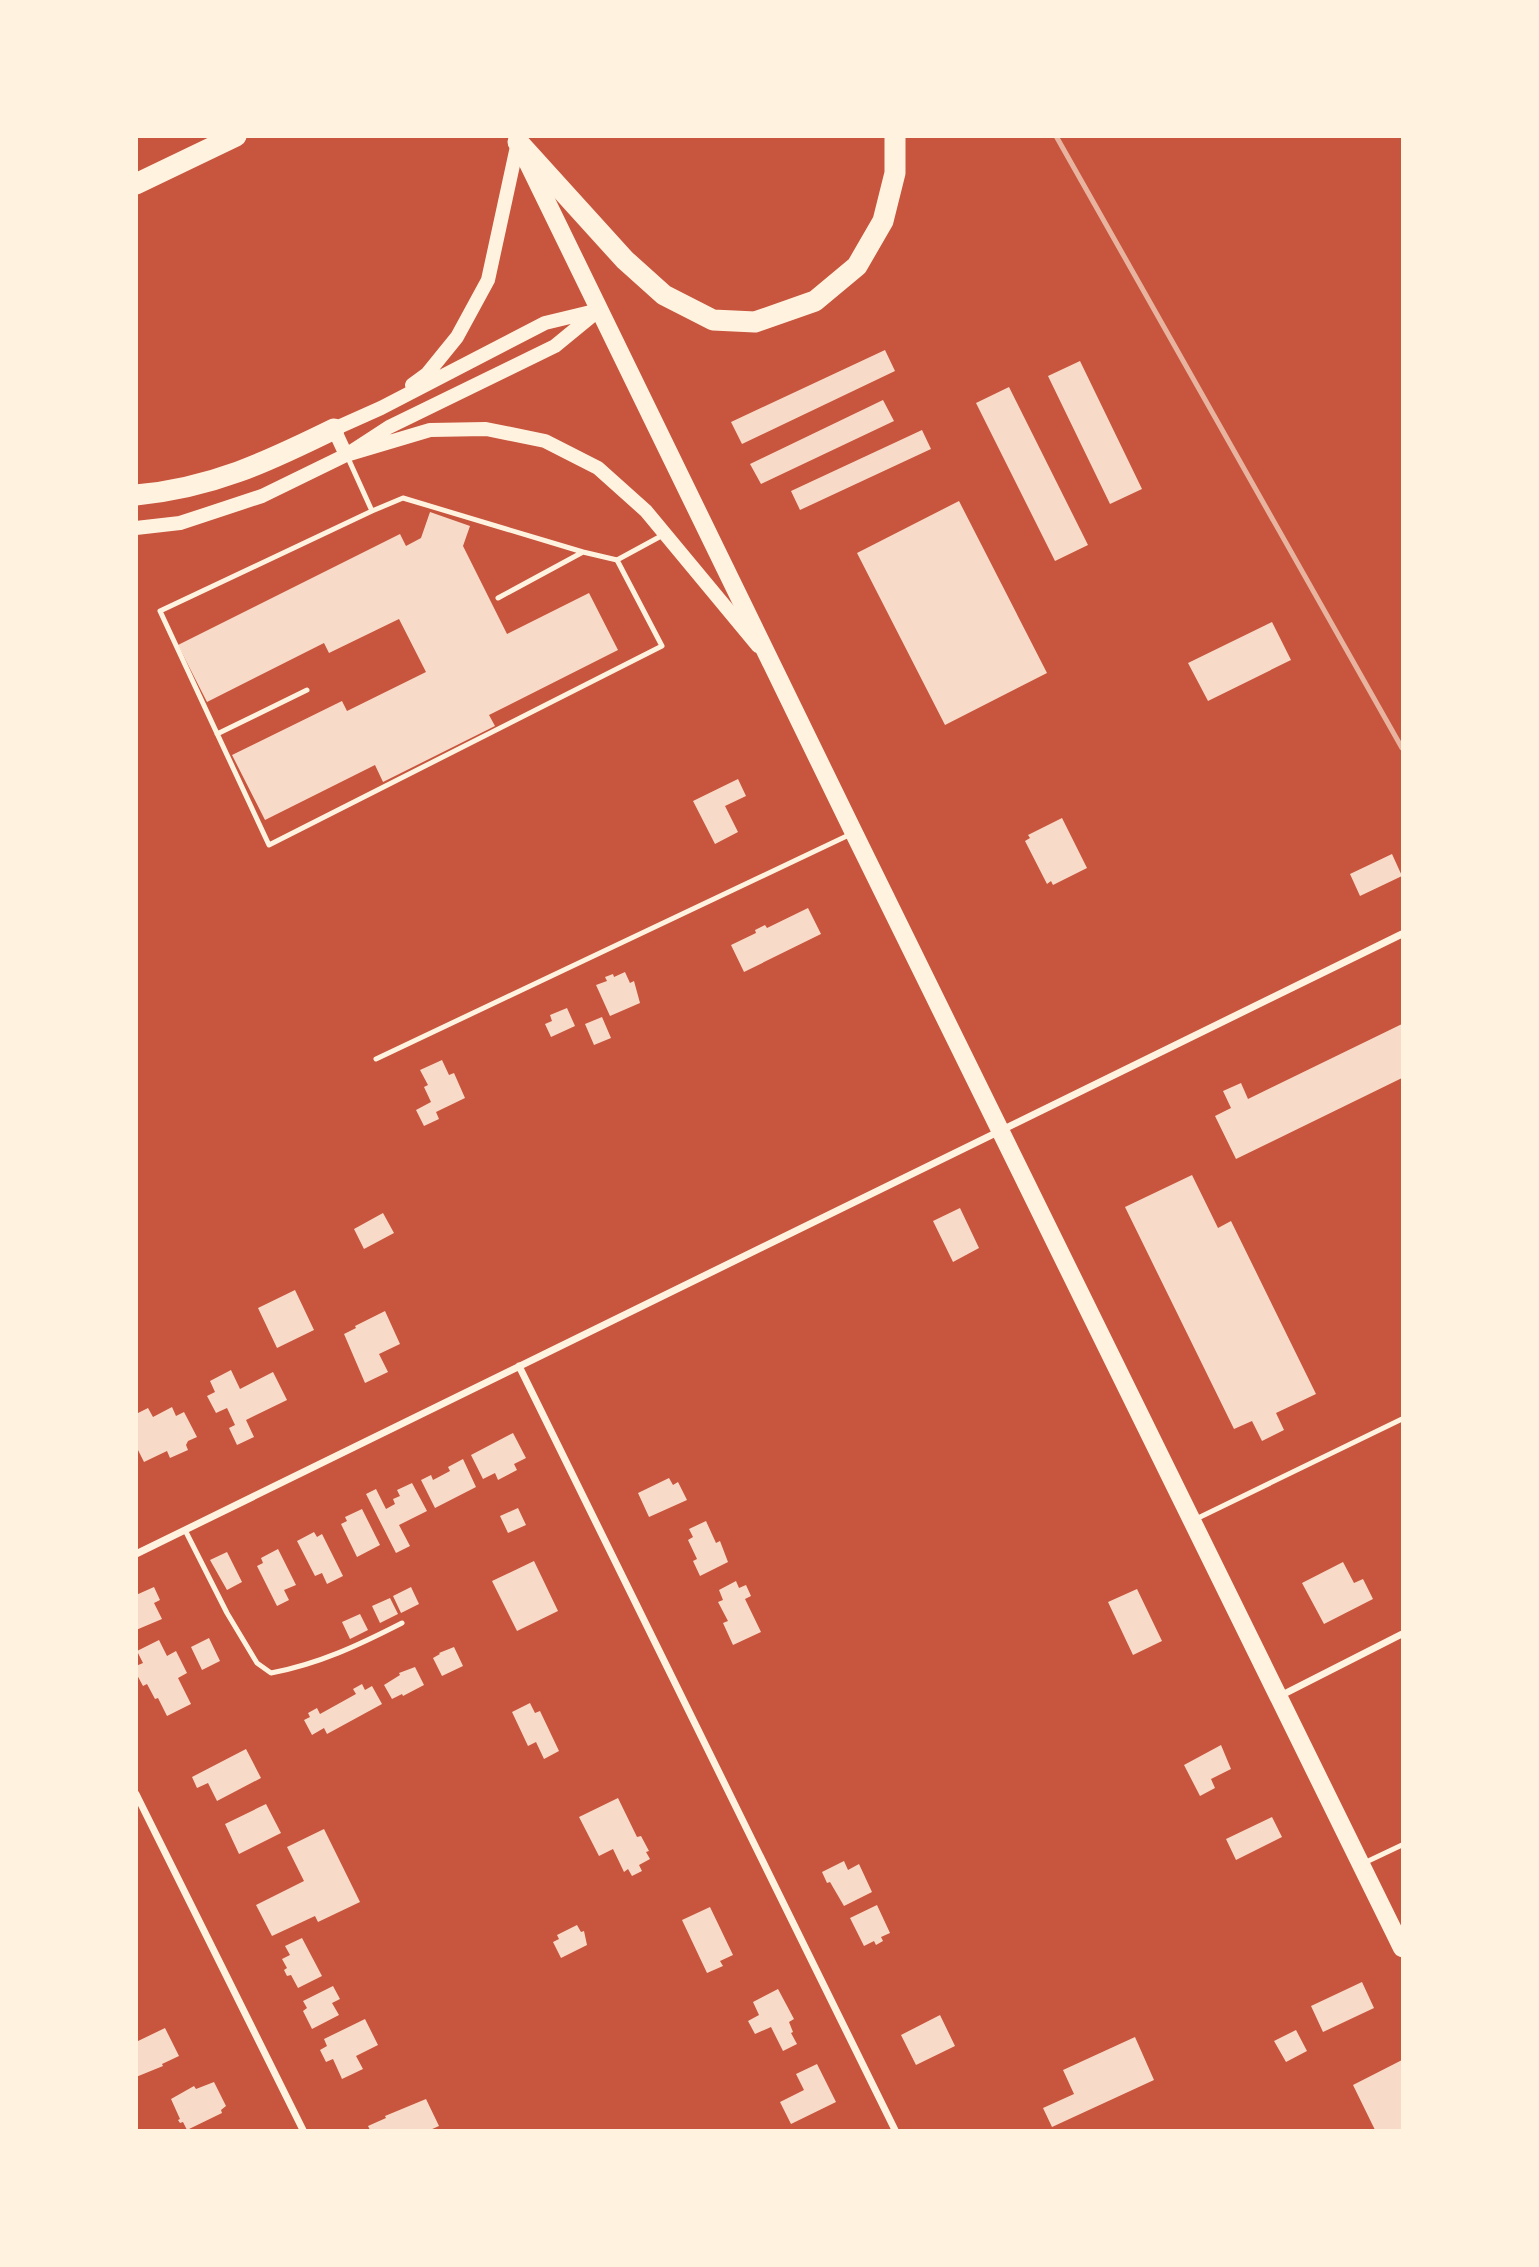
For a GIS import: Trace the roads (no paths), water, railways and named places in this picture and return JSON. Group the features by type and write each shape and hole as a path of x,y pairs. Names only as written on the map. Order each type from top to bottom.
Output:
{"highway":[{"path":"136,184 236,136"},
{"path":"516,139 625,260 664,295 713,320 755,323 815,301 857,266 883,221 895,173 895,136"},
{"path":"136,495 192,487 232,475 273,459 334,429"}],"main road":[{"path":"516,139 1402,1948"},
{"path":"381,408 427,374 457,337 488,280 516,139"},
{"path":"346,455 334,429 381,408 545,323 599,310"},
{"path":"136,528 180,523 262,496 346,455 388,427 555,346 599,310"},
{"path":"346,455 430,430 486,429 545,441 598,468 646,511 770,661"}],"street":[{"path":"136,1554 1402,934"},
{"path":"519,1366 895,2130"},
{"path":"1280,1696 1402,1634"},
{"path":"136,1794 303,2130"}],"lane":[{"path":"346,455 373,511"},
{"path":"617,560 662,646 269,845 160,611 403,498 617,560 665,534"},
{"path":"498,598 583,552"},
{"path":"217,734 307,690"},
{"path":"376,1059 854,833"},
{"path":"1193,1521 1402,1419"},
{"path":"185,1530 227,1614 257,1663 271,1673 290,1670 346,1652 402,1623"},
{"path":"1362,1864 1402,1845"}],"railway":[{"path":"1056,136 1402,748"}]}
